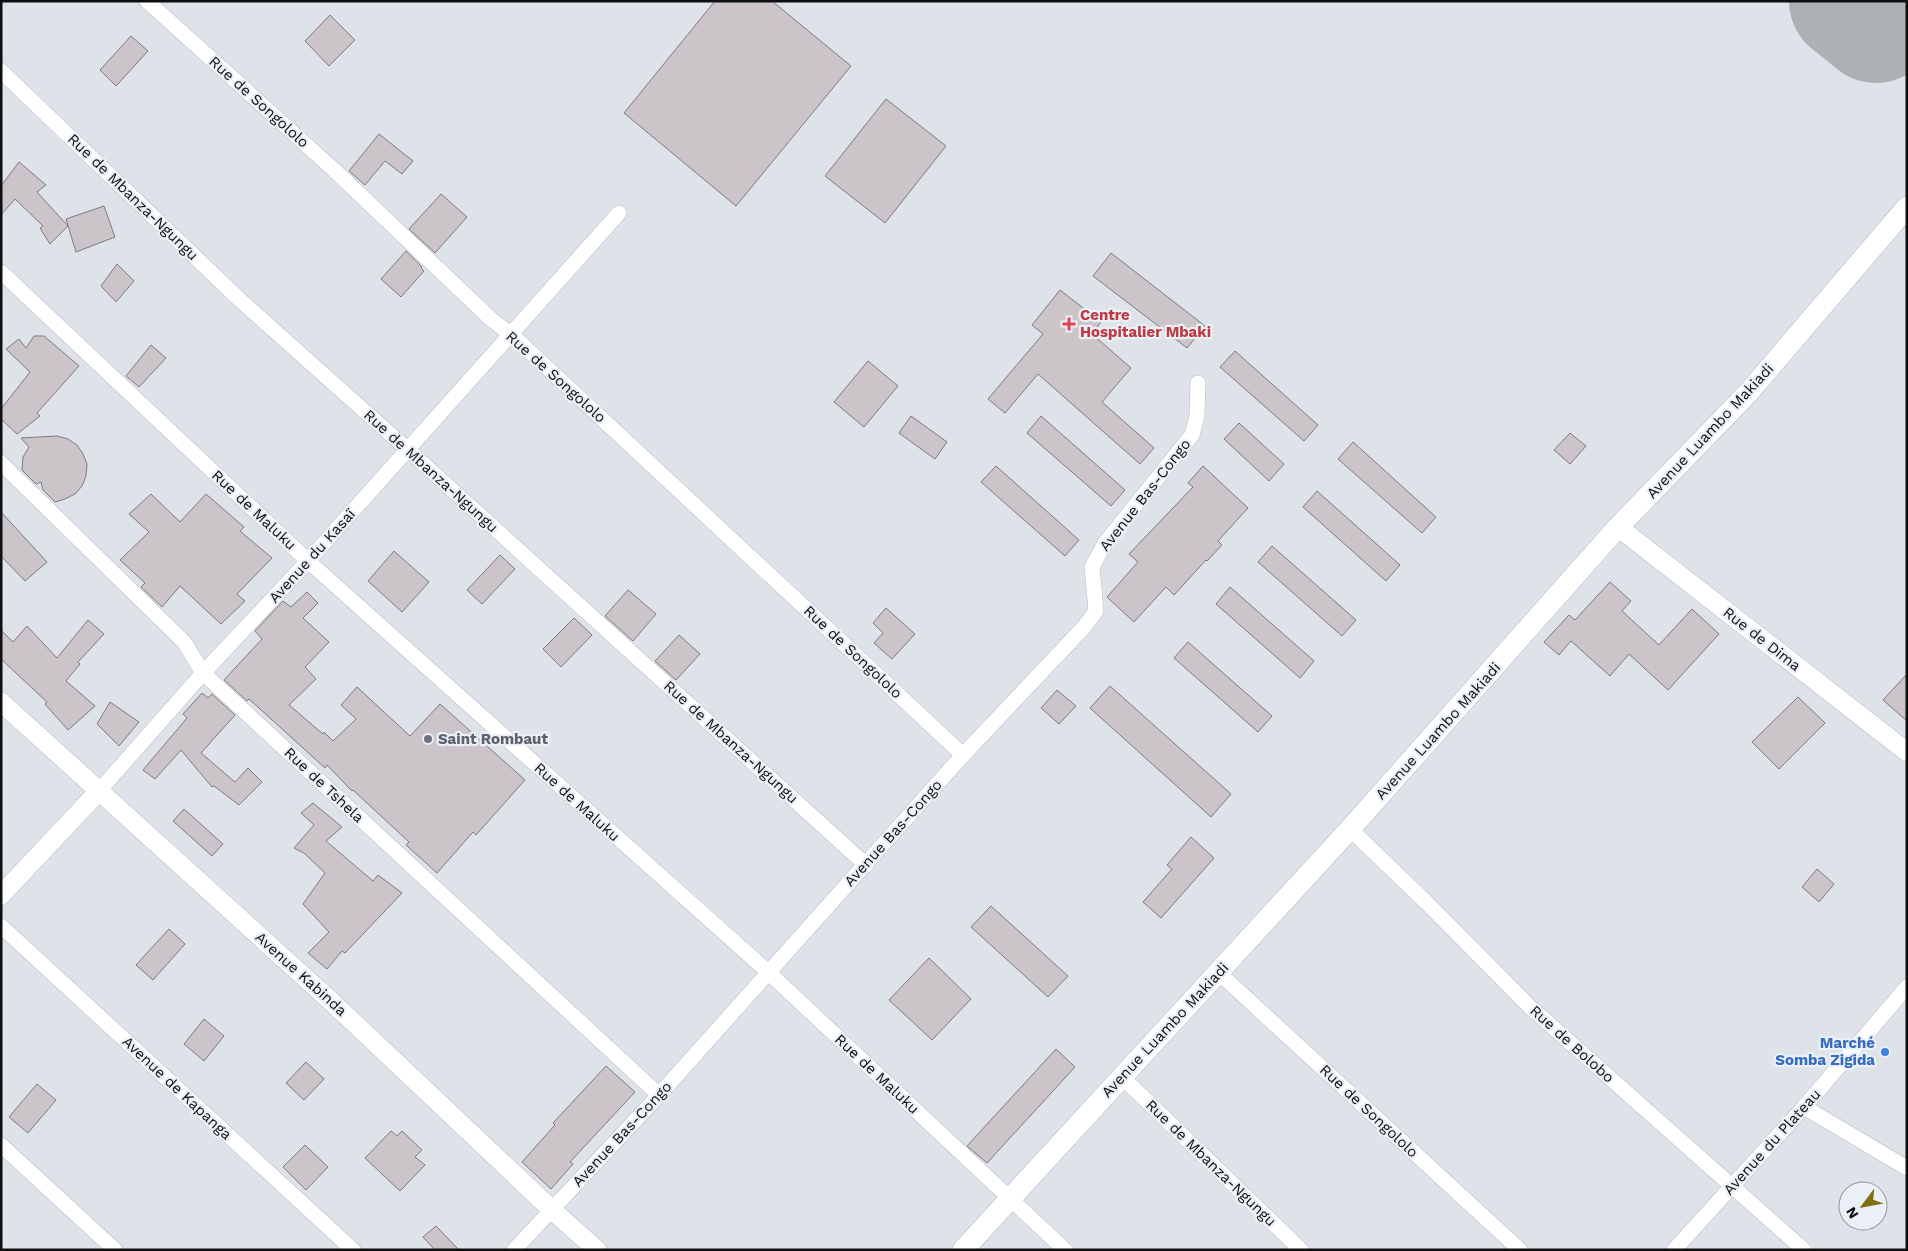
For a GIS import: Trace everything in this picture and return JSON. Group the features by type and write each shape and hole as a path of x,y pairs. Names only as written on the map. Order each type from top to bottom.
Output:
{"main road":[{"name":"Avenue Luambo Makiadi","path":"963,1250 1350,829 1618,527 1748,393 1907,207"}],"street":[{"name":"Rue de Songololo","path":"147,1 333,169 492,320 512,335 963,755"},
{"name":"Rue de Mbanza-Ngungu","path":"1,71 240,300 866,865"},
{"name":"Avenue du Kasaï","path":"1,895 98,791 203,672 308,561 407,449 512,335 619,213"},
{"name":"Rue de Maluku","path":"1,272 308,561 768,972 1065,1250"},
{"name":"Avenue Bas-Congo","path":"514,1250 658,1095 963,755 1085,626 1096,610 1092,567 1105,544 1192,435 1197,416 1198,383"},
{"name":"Rue de Tshela","path":"1,462 184,642 203,672 658,1095"},
{"name":"Rue de Dima","path":"1618,527 1907,752"},
{"name":"Avenue Kabinda","path":"1,702 333,1003 552,1210 597,1250"},
{"name":"Rue de Bolobo","path":"1350,829 1427,903 1530,1007 1804,1250"},
{"name":"Avenue de Kapanga","path":"1,926 353,1250"},
{"name":"Rue de Songololo","path":"1218,972 1520,1250"},
{"name":"Avenue du Plateau","path":"1674,1250 1804,1108 1907,987"},
{"name":"Rue de Mbanza-Ngungu","path":"1122,1077 1300,1250"},
{"path":"1804,1108 1907,1168"},
{"path":"1,1145 115,1250"}],"building":[{"path":"715,1 772,1 851,66 736,206 624,113"},
{"path":"330,15 355,40 329,66 305,41"},
{"path":"131,36 148,51 116,86 100,70"},
{"path":"886,99 946,146 885,223 825,176"},
{"path":"379,134 413,161 402,174 385,161 365,185 349,171"},
{"path":"19,162 46,185 37,192 68,226 50,244 40,228 43,226 15,199 1,215 1,186"},
{"path":"441,194 467,217 435,253 409,229"},
{"path":"104,206 115,237 76,252 66,219"},
{"path":"406,251 424,271 401,297 381,279"},
{"path":"1111,253 1205,326 1187,348 1093,276"},
{"path":"117,264 134,281 116,302 101,286"},
{"path":"1060,290 1101,322 1092,334 1131,368 1102,402 1154,448 1140,464 1038,374 1005,413 988,399 1043,334 1032,325"},
{"path":"34,336 44,336 79,366 37,413 40,416 17,434 1,419 1,409 30,372 6,349 19,339 26,348"},
{"path":"151,345 166,358 139,387 126,376"},
{"path":"1235,351 1318,425 1304,441 1220,367"},
{"path":"868,361 898,386 864,427 834,402"},
{"path":"911,416 947,442 935,459 899,433"},
{"path":"1041,416 1125,490 1111,506 1027,433"},
{"path":"1239,423 1284,464 1269,481 1224,439"},
{"path":"1570,433 1586,446 1570,464 1554,450"},
{"path":"57,436 68,439 77,445 87,464 86,476 82,486 75,494 55,502 43,490 41,482 36,484 22,470 23,457 29,447 21,438"},
{"path":"1353,442 1436,517 1422,533 1338,459"},
{"path":"996,466 1079,540 1065,556 981,482"},
{"path":"1203,466 1248,508 1218,541 1222,545 1174,595 1166,587 1134,622 1107,597 1138,562 1129,554 1193,487 1188,483"},
{"path":"1317,491 1400,565 1386,581 1303,507"},
{"path":"151,494 180,522 206,494 244,527 240,531 272,558 237,594 245,601 221,624 180,586 162,607 141,587 145,583 120,560 149,532 129,514"},
{"path":"1,512 47,562 25,581 1,556"},
{"path":"1272,546 1356,620 1342,636 1258,562"},
{"path":"394,551 429,582 402,612 368,581"},
{"path":"500,555 515,569 482,604 467,590"},
{"path":"1610,582 1631,601 1622,611 1659,645 1692,609 1719,634 1668,690 1629,654 1610,676 1571,641 1559,655 1544,642 1569,615 1575,620"},
{"path":"1230,587 1314,661 1300,678 1216,604"},
{"path":"628,590 656,614 633,641 605,616"},
{"path":"307,592 318,603 303,618 329,642 305,667 316,679 289,705 333,741 356,719 341,705 357,687 410,736 440,704 525,780 476,835 473,832 437,873 406,845 409,842 352,791 327,765 325,768 249,699 247,701 224,680 262,639 255,631 283,601 291,607"},
{"path":"886,608 915,634 892,659 874,643 883,633 873,623"},
{"path":"574,618 592,635 561,667 543,649"},
{"path":"88,620 104,634 78,662 80,664 66,681 95,706 68,730 45,704 47,702 1,659 1,630 13,642 27,626 57,658"},
{"path":"679,635 700,654 676,680 655,661"},
{"path":"1188,642 1272,716 1258,732 1174,658"},
{"path":"1907,674 1907,721 1883,700"},
{"path":"1110,686 1231,794 1211,817 1090,708"},
{"path":"1057,690 1076,706 1059,724 1041,708"},
{"path":"202,693 208,698 212,694 235,715 201,753 235,782 248,768 262,782 239,805 214,786 212,787 181,750 155,779 143,770 187,718 183,714"},
{"path":"1798,697 1825,723 1779,769 1752,742"},
{"path":"110,702 139,722 119,746 97,724"},
{"path":"313,803 342,827 326,841 373,881 378,875 402,893 345,953 342,951 327,969 308,953 329,932 303,904 325,873 304,853 294,848 314,825 301,813"},
{"path":"184,809 223,844 212,856 173,821"},
{"path":"1191,837 1214,858 1161,918 1143,902 1172,869 1167,865"},
{"path":"1817,869 1834,884 1819,902 1802,887"},
{"path":"991,906 1068,976 1048,997 971,927"},
{"path":"169,929 185,944 153,980 136,965"},
{"path":"929,958 971,999 932,1040 889,1000"},
{"path":"204,1019 224,1036 204,1061 184,1044"},
{"path":"1056,1049 1075,1067 987,1163 967,1146"},
{"path":"306,1062 324,1079 304,1100 286,1083"},
{"path":"606,1066 635,1092 570,1162 573,1164 551,1189 522,1162 555,1125 553,1123"},
{"path":"37,1084 56,1100 28,1133 9,1117"},
{"path":"391,1131 397,1136 402,1131 422,1150 415,1157 425,1165 400,1191 365,1158"},
{"path":"305,1145 328,1167 306,1190 283,1167"},
{"path":"436,1226 459,1250 435,1250 423,1237"}],"runway":[{"path":"1850,1 1876,22"}],"place":[{"name":"Centre Hospitalier Mbaki","path":"1069,324"},
{"name":"Saint Rombaut","path":"428,739"},
{"name":"Marché Somba Zigida","path":"1885,1052"}]}
